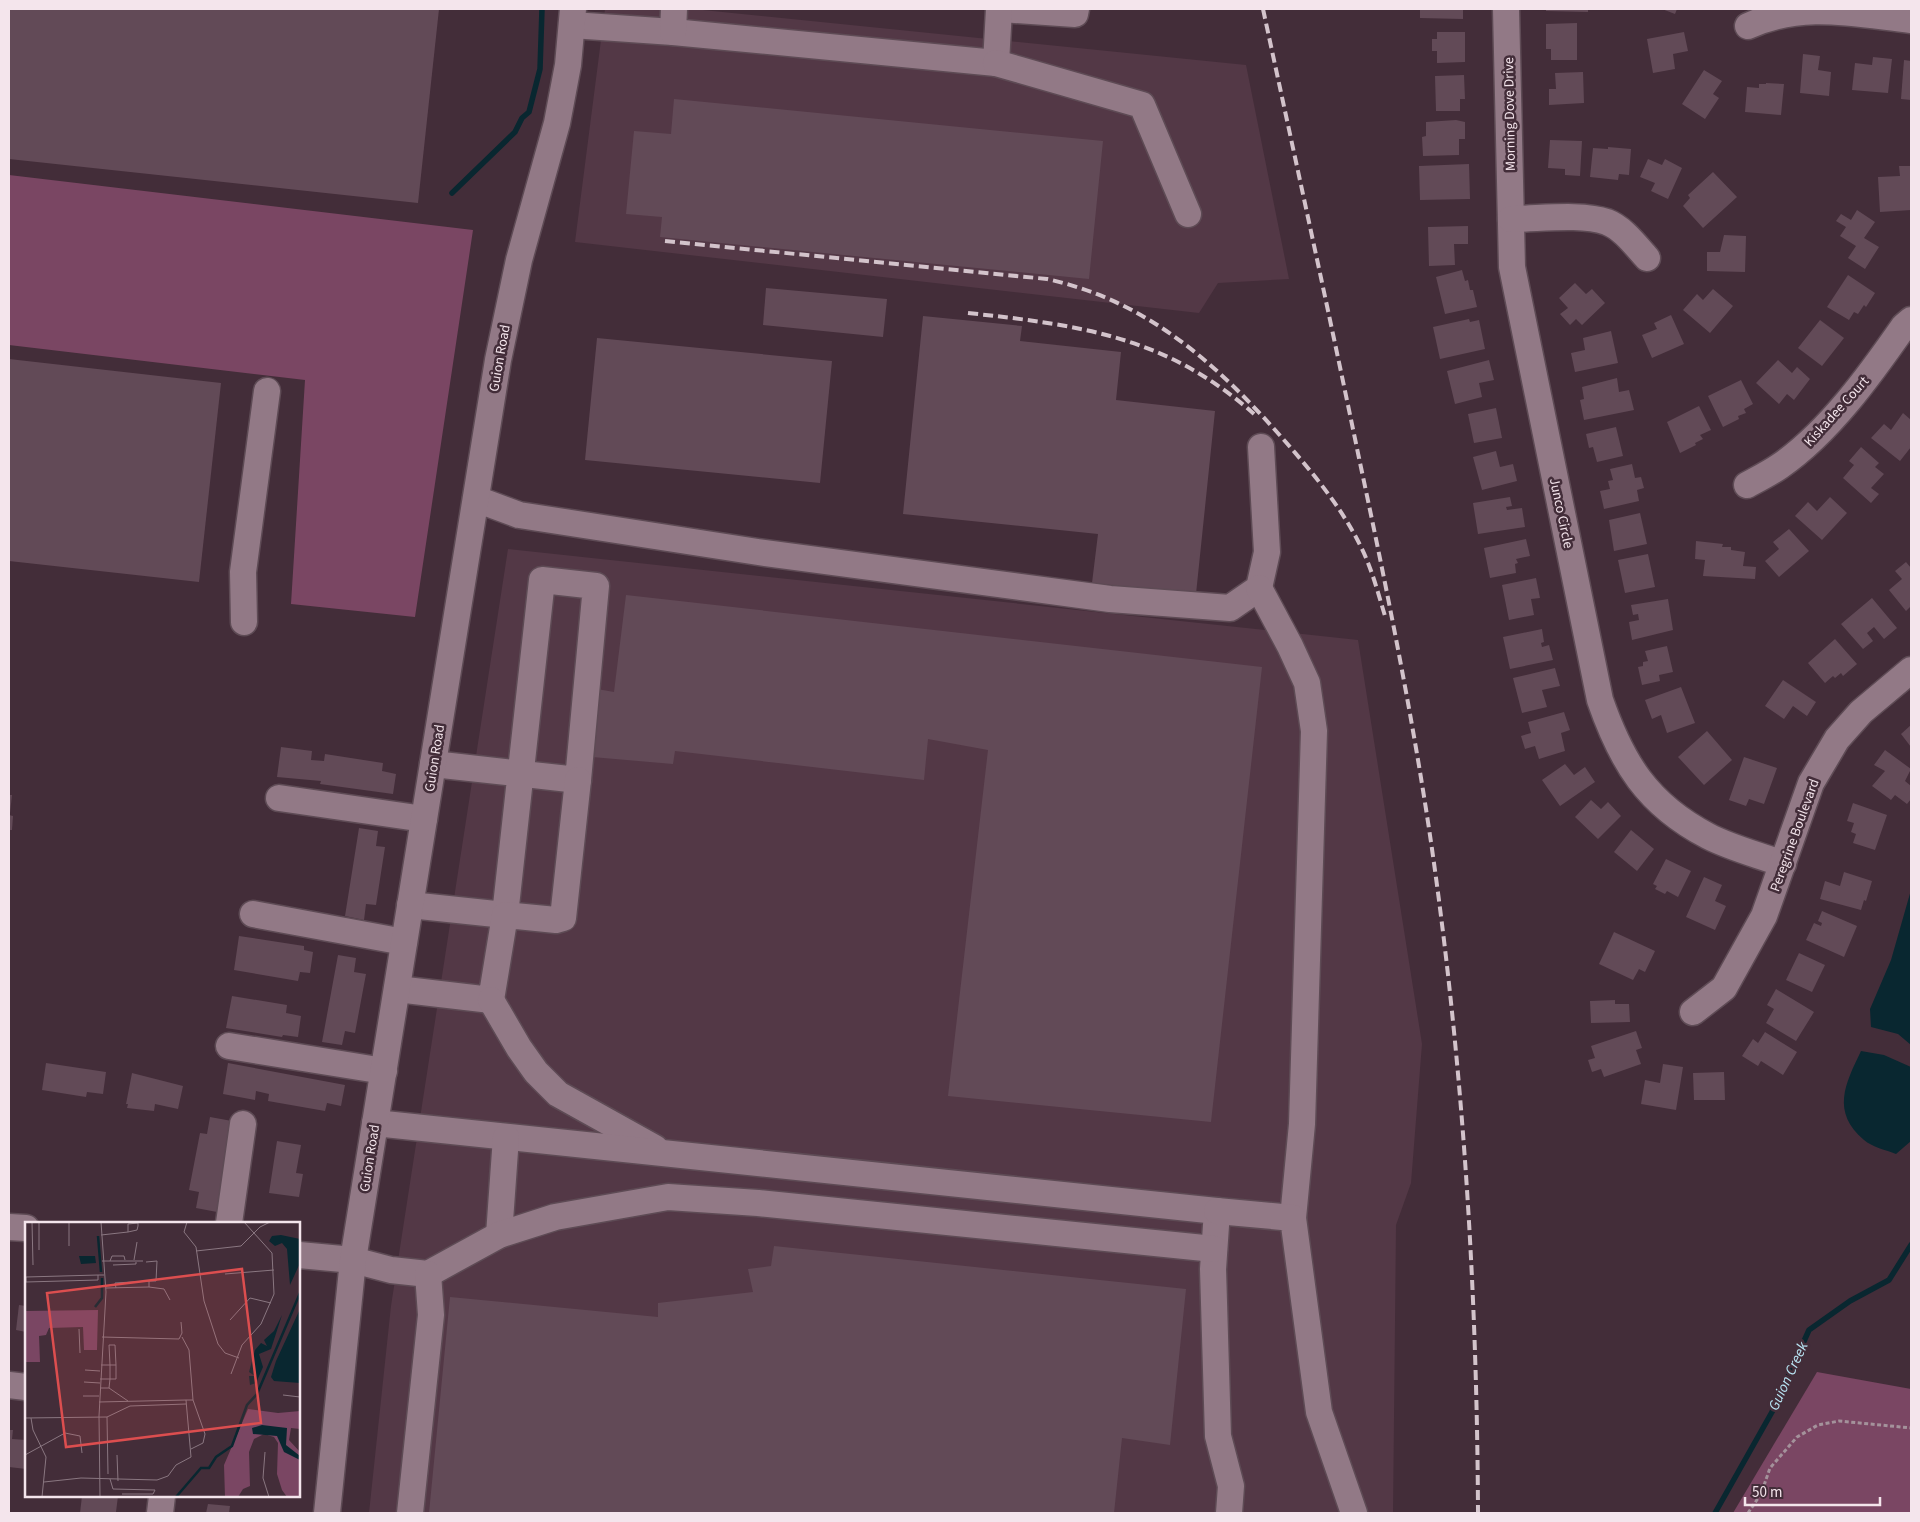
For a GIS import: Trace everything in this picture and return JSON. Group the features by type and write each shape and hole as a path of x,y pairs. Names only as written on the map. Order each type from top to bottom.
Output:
{"street":[{"path":"996,63 1000,9 1076,14 1076,9"},
{"name":"Morning Dove Drive","path":"1506,9 1511,219"},
{"path":"1748,26 1769,16 1821,11 1911,20"},
{"path":"572,17 674,20 996,63 1142,105 1188,214"},
{"name":"Guion Road","path":"327,1513 353,1260 476,499 506,318 519,260 557,124 572,17"},
{"path":"1511,219 1578,218 1607,222 1624,233 1647,258"},
{"name":"Junco Circle","path":"1511,219 1512,267 1600,700 1614,738 1640,781 1672,813 1709,836 1783,864"},
{"name":"Kiskadee Court","path":"1747,485 1780,466 1803,448 1863,384 1904,326 1911,320"},
{"path":"244,622 243,572 267,391"},
{"path":"1261,447 1266,552 1258,588 1290,646 1307,682 1314,731 1302,1124 1293,1218 1319,1412 1354,1513"},
{"path":"476,499 519,515 758,552 1110,599 1230,608 1258,588"},
{"path":"410,905 505,915 556,920 563,918 596,586 542,580 505,915 491,1000 519,1048 536,1072 558,1094 665,1153"},
{"name":"Peregrine Boulevard","path":"1694,1012 1724,988 1764,916 1811,783 1837,739 1861,712 1911,670"},
{"path":"433,764 522,772 578,780"},
{"path":"279,798 424,819"},
{"path":"253,914 404,942"},
{"path":"397,989 491,1000"},
{"path":"229,1046 384,1071"},
{"path":"375,1123 1293,1218"},
{"path":"229,1222 243,1124"},
{"path":"499,1235 506,1137"},
{"path":"300,1255 353,1260 391,1270 428,1274 499,1235 555,1217 668,1197 758,1204 1214,1249"},
{"path":"1218,1211 1213,1269 1218,1436 1231,1486 1229,1513"},
{"path":"9,1227 25,1228"},
{"path":"410,1513 431,1315 428,1274"},
{"path":"9,1385 25,1387"},
{"path":"160,1513 162,1497"}],"path":[{"path":"1748,1513 1761,1494 1770,1468 1797,1437 1818,1425 1839,1421 1911,1428"}],"shaded area":[{"path":"605,9 693,9 1246,65 1289,279 1218,283 1199,313 575,242"},
{"path":"9,175 473,230 415,617 291,604 305,380 9,345"},
{"path":"508,549 1358,640 1422,1044 1411,1183 1396,1225 1393,1513 369,1513 391,1306"},
{"path":"1817,1372 1911,1389 1911,1513 1733,1513"}],"water":[{"path":"1911,890 1911,1045 1898,1034 1871,1027 1870,1009 1891,960"},
{"path":"1861,1051 1884,1055 1911,1067 1911,1141 1896,1154 1864,1140 1847,1119 1844,1108 1846,1086"}],"building":[{"path":"9,9 439,9 418,203 9,159"},
{"path":"1420,9 1463,9 1463,19 1420,18"},
{"path":"1546,9 1588,9 1588,12 1546,11"},
{"path":"1662,9 1677,9 1675,14"},
{"path":"1577,23 1577,60 1551,60 1551,49 1546,49 1546,24"},
{"path":"1437,32 1465,32 1465,62 1437,63 1437,51 1432,51 1432,39 1437,39"},
{"path":"1684,32 1688,51 1673,54 1675,69 1653,73 1647,39"},
{"path":"1803,54 1820,56 1818,70 1831,72 1829,96 1800,93"},
{"path":"1873,57 1892,59 1888,93 1852,90 1855,63 1872,65"},
{"path":"1904,60 1911,61 1911,100 1901,99"},
{"path":"1704,70 1722,81 1713,94 1719,98 1705,119 1682,104"},
{"path":"1583,72 1584,103 1549,105 1549,89 1556,89 1555,73"},
{"path":"1464,75 1465,99 1460,99 1460,111 1436,111 1435,76"},
{"path":"1759,84 1784,84 1781,115 1745,112 1747,87 1759,88"},
{"path":"674,99 1103,141 1089,279 660,237 662,217 626,214 634,131 671,134"},
{"path":"1456,120 1465,122 1465,139 1459,139 1459,155 1423,156 1422,137 1426,136 1426,122"},
{"path":"1550,140 1582,141 1580,176 1565,175 1565,169 1548,168"},
{"path":"1608,147 1631,149 1629,175 1619,174 1618,180 1590,177 1593,148 1608,149"},
{"path":"1648,159 1662,165 1665,159 1682,168 1668,199 1651,191 1655,183 1640,177"},
{"path":"1469,164 1470,199 1420,200 1419,166"},
{"path":"1899,166 1911,166 1911,210 1880,212 1878,177 1900,176"},
{"path":"1713,172 1737,197 1703,228 1683,206 1690,198 1688,195"},
{"path":"1857,210 1875,222 1864,238 1879,247 1865,269 1848,258 1856,246 1840,236 1846,227 1836,221 1841,214 1851,220"},
{"path":"1468,226 1468,244 1454,244 1455,265 1429,266 1428,227"},
{"path":"1724,235 1746,236 1745,272 1707,271 1707,252 1720,252"},
{"path":"1462,270 1465,281 1468,280 1470,290 1473,290 1477,307 1445,314 1436,277"},
{"path":"1848,275 1875,293 1866,307 1864,305 1858,314 1854,312 1849,320 1827,307"},
{"path":"1575,283 1586,294 1592,289 1605,303 1582,325 1576,319 1570,325 1560,314 1568,308 1559,298"},
{"path":"766,288 887,299 883,337 763,325"},
{"path":"1713,289 1733,306 1710,333 1683,310 1697,294 1703,300"},
{"path":"1671,315 1684,344 1652,358 1642,335 1657,329 1654,323"},
{"path":"923,316 1022,326 1020,341 1121,352 1116,400 1215,411 1196,594 1092,583 1098,534 903,514"},
{"path":"1469,319 1470,322 1479,320 1485,349 1440,359 1433,327"},
{"path":"1820,320 1844,338 1822,366 1798,348"},
{"path":"1611,331 1618,363 1575,372 1571,353 1585,350 1583,338"},
{"path":"597,338 832,361 820,483 585,460"},
{"path":"9,359 221,383 199,582 9,561"},
{"path":"1489,360 1494,380 1479,383 1482,397 1455,404 1447,371"},
{"path":"1778,360 1792,373 1797,367 1810,379 1794,400 1787,394 1779,404 1756,383"},
{"path":"1617,378 1619,392 1629,390 1634,410 1584,420 1580,400 1584,399 1582,387"},
{"path":"1741,380 1753,404 1744,409 1746,413 1738,416 1739,419 1723,427 1708,396"},
{"path":"1699,406 1711,430 1700,435 1703,439 1695,443 1696,445 1680,453 1667,422"},
{"path":"1496,408 1502,438 1474,443 1468,414"},
{"path":"1903,413 1911,420 1911,447 1900,461 1871,438 1884,424 1891,430"},
{"path":"1616,427 1623,456 1597,462 1593,447 1589,448 1586,434"},
{"path":"1861,447 1879,463 1875,467 1884,474 1871,488 1879,494 1871,503 1843,478 1854,465 1849,461"},
{"path":"1496,451 1500,467 1513,464 1517,481 1482,490 1473,457"},
{"path":"1632,464 1635,478 1641,477 1644,488 1637,490 1639,501 1604,509 1600,491 1610,489 1608,481 1613,480 1610,469"},
{"path":"1510,497 1512,506 1506,507 1507,510 1522,508 1525,527 1478,534 1473,503"},
{"path":"1830,497 1847,513 1822,540 1795,516 1808,502 1817,511"},
{"path":"1640,513 1647,544 1614,551 1609,520"},
{"path":"1789,529 1809,551 1779,577 1765,561 1779,549 1773,542"},
{"path":"1526,539 1530,556 1516,559 1518,563 1515,564 1516,573 1490,578 1484,548"},
{"path":"1696,541 1723,544 1722,547 1731,547 1731,550 1745,552 1743,566 1756,567 1755,579 1703,576 1705,560 1695,559"},
{"path":"1648,554 1655,587 1625,593 1618,560"},
{"path":"1906,562 1911,568 1911,606 1906,611 1889,590 1902,579 1895,571"},
{"path":"1536,578 1540,598 1531,599 1534,615 1509,620 1502,585"},
{"path":"626,595 1262,667 1211,1122 948,1096 988,750 928,739 924,780 675,751 673,764 592,757 597,689 614,692"},
{"path":"1872,598 1897,628 1884,639 1874,627 1867,633 1873,641 1863,649 1841,624"},
{"path":"1668,599 1673,630 1632,640 1629,622 1639,620 1638,614 1633,615 1631,605"},
{"path":"1542,629 1544,642 1541,643 1542,647 1549,645 1553,660 1510,669 1503,637"},
{"path":"1835,639 1857,664 1843,676 1841,673 1835,678 1833,676 1825,683 1808,663"},
{"path":"1667,646 1673,672 1659,675 1660,681 1642,685 1638,667 1643,666 1643,662 1648,661 1645,651"},
{"path":"1555,668 1560,686 1542,690 1547,707 1522,713 1513,678"},
{"path":"1783,680 1816,702 1807,716 1793,706 1784,719 1765,706"},
{"path":"1681,687 1695,723 1667,733 1661,715 1652,719 1645,700"},
{"path":"1564,712 1570,730 1561,733 1565,751 1539,759 1535,746 1525,749 1521,736 1531,733 1528,722"},
{"path":"1911,725 1911,747 1901,734"},
{"path":"1707,731 1732,760 1704,785 1678,757"},
{"path":"281,747 312,751 311,760 324,761 325,754 383,763 382,771 396,774 393,794 320,784 321,781 277,777"},
{"path":"1885,750 1911,769 1905,781 1911,786 1911,799 1907,804 1895,795 1891,800 1872,786 1885,771 1874,765"},
{"path":"1744,757 1777,768 1764,804 1749,799 1746,806 1729,800"},
{"path":"1565,764 1574,775 1585,767 1595,782 1560,806 1542,780"},
{"path":"9,795 12,795 10,813 9,813"},
{"path":"1591,800 1601,809 1608,802 1621,816 1598,839 1575,817"},
{"path":"1853,803 1887,815 1875,850 1853,843 1856,834 1851,832 1854,823 1847,821"},
{"path":"9,815 13,816 12,830 9,830"},
{"path":"359,828 378,831 376,846 385,847 376,905 366,904 364,920 345,916"},
{"path":"1631,830 1654,849 1637,871 1614,852"},
{"path":"1666,859 1691,871 1678,897 1667,891 1665,894 1655,889 1657,886 1653,884"},
{"path":"1844,872 1872,881 1861,910 1820,899 1825,881 1840,886"},
{"path":"1704,877 1722,885 1715,901 1726,906 1715,930 1686,917"},
{"path":"1822,911 1857,926 1844,957 1806,940 1814,923 1821,926 1822,923 1818,921"},
{"path":"1614,932 1655,951 1645,972 1639,969 1633,980 1599,964"},
{"path":"239,936 304,946 304,950 313,952 310,973 300,972 298,981 234,970"},
{"path":"1799,953 1825,965 1812,992 1786,980"},
{"path":"338,955 356,958 354,972 366,974 355,1033 345,1031 342,1045 322,1042"},
{"path":"1776,989 1814,1012 1796,1041 1766,1023 1774,1009 1767,1005"},
{"path":"232,996 287,1005 286,1013 301,1016 298,1037 283,1035 282,1037 226,1028"},
{"path":"1615,1000 1615,1004 1629,1004 1630,1022 1591,1023 1590,1001"},
{"path":"1636,1031 1642,1048 1636,1050 1641,1064 1604,1077 1601,1069 1592,1072 1588,1060 1595,1058 1591,1046"},
{"path":"1765,1032 1797,1052 1783,1075 1761,1061 1758,1066 1742,1056 1753,1039 1758,1043"},
{"path":"46,1063 106,1072 103,1094 87,1092 86,1097 42,1090"},
{"path":"228,1063 345,1085 341,1106 327,1103 325,1111 268,1101 269,1094 256,1091 255,1100 223,1094"},
{"path":"1663,1064 1683,1067 1676,1110 1641,1104 1645,1080 1660,1083"},
{"path":"1724,1072 1725,1100 1694,1100 1693,1073"},
{"path":"132,1073 183,1086 178,1109 155,1104 154,1111 127,1108 128,1104 126,1104"},
{"path":"210,1117 232,1121 217,1212 196,1208 199,1192 189,1190 200,1133 207,1134"},
{"path":"277,1141 301,1145 296,1173 303,1174 299,1197 269,1193"},
{"path":"774,1246 1186,1289 1170,1445 1122,1438 1114,1513 429,1513 450,1297 658,1317 658,1303 753,1292 748,1269 771,1266"},
{"path":"19,1305 25,1306 25,1332 16,1330"},
{"path":"9,1430 13,1430 12,1439 25,1440 25,1469 9,1467"},
{"path":"82,1497 118,1497 116,1512 80,1513"},
{"path":"208,1504 230,1506 229,1513 206,1513"}],"waterway":[{"path":"452,193 515,132 522,118 529,112 540,69 542,9"},
{"name":"Guion Creek","path":"1715,1513 1772,1412 1809,1330 1850,1301 1889,1280 1911,1245"}],"railway":[{"path":"1263,9 1389,601 1416,745 1431,842 1452,1009 1466,1177 1475,1345 1478,1513"},
{"path":"665,241 1047,279 1083,289 1117,303 1149,320 1207,362 1259,412 1295,452 1345,518 1361,547 1385,616"},
{"path":"968,313 1047,323 1084,330 1120,339 1154,351 1188,367 1221,388 1254,414"}]}
